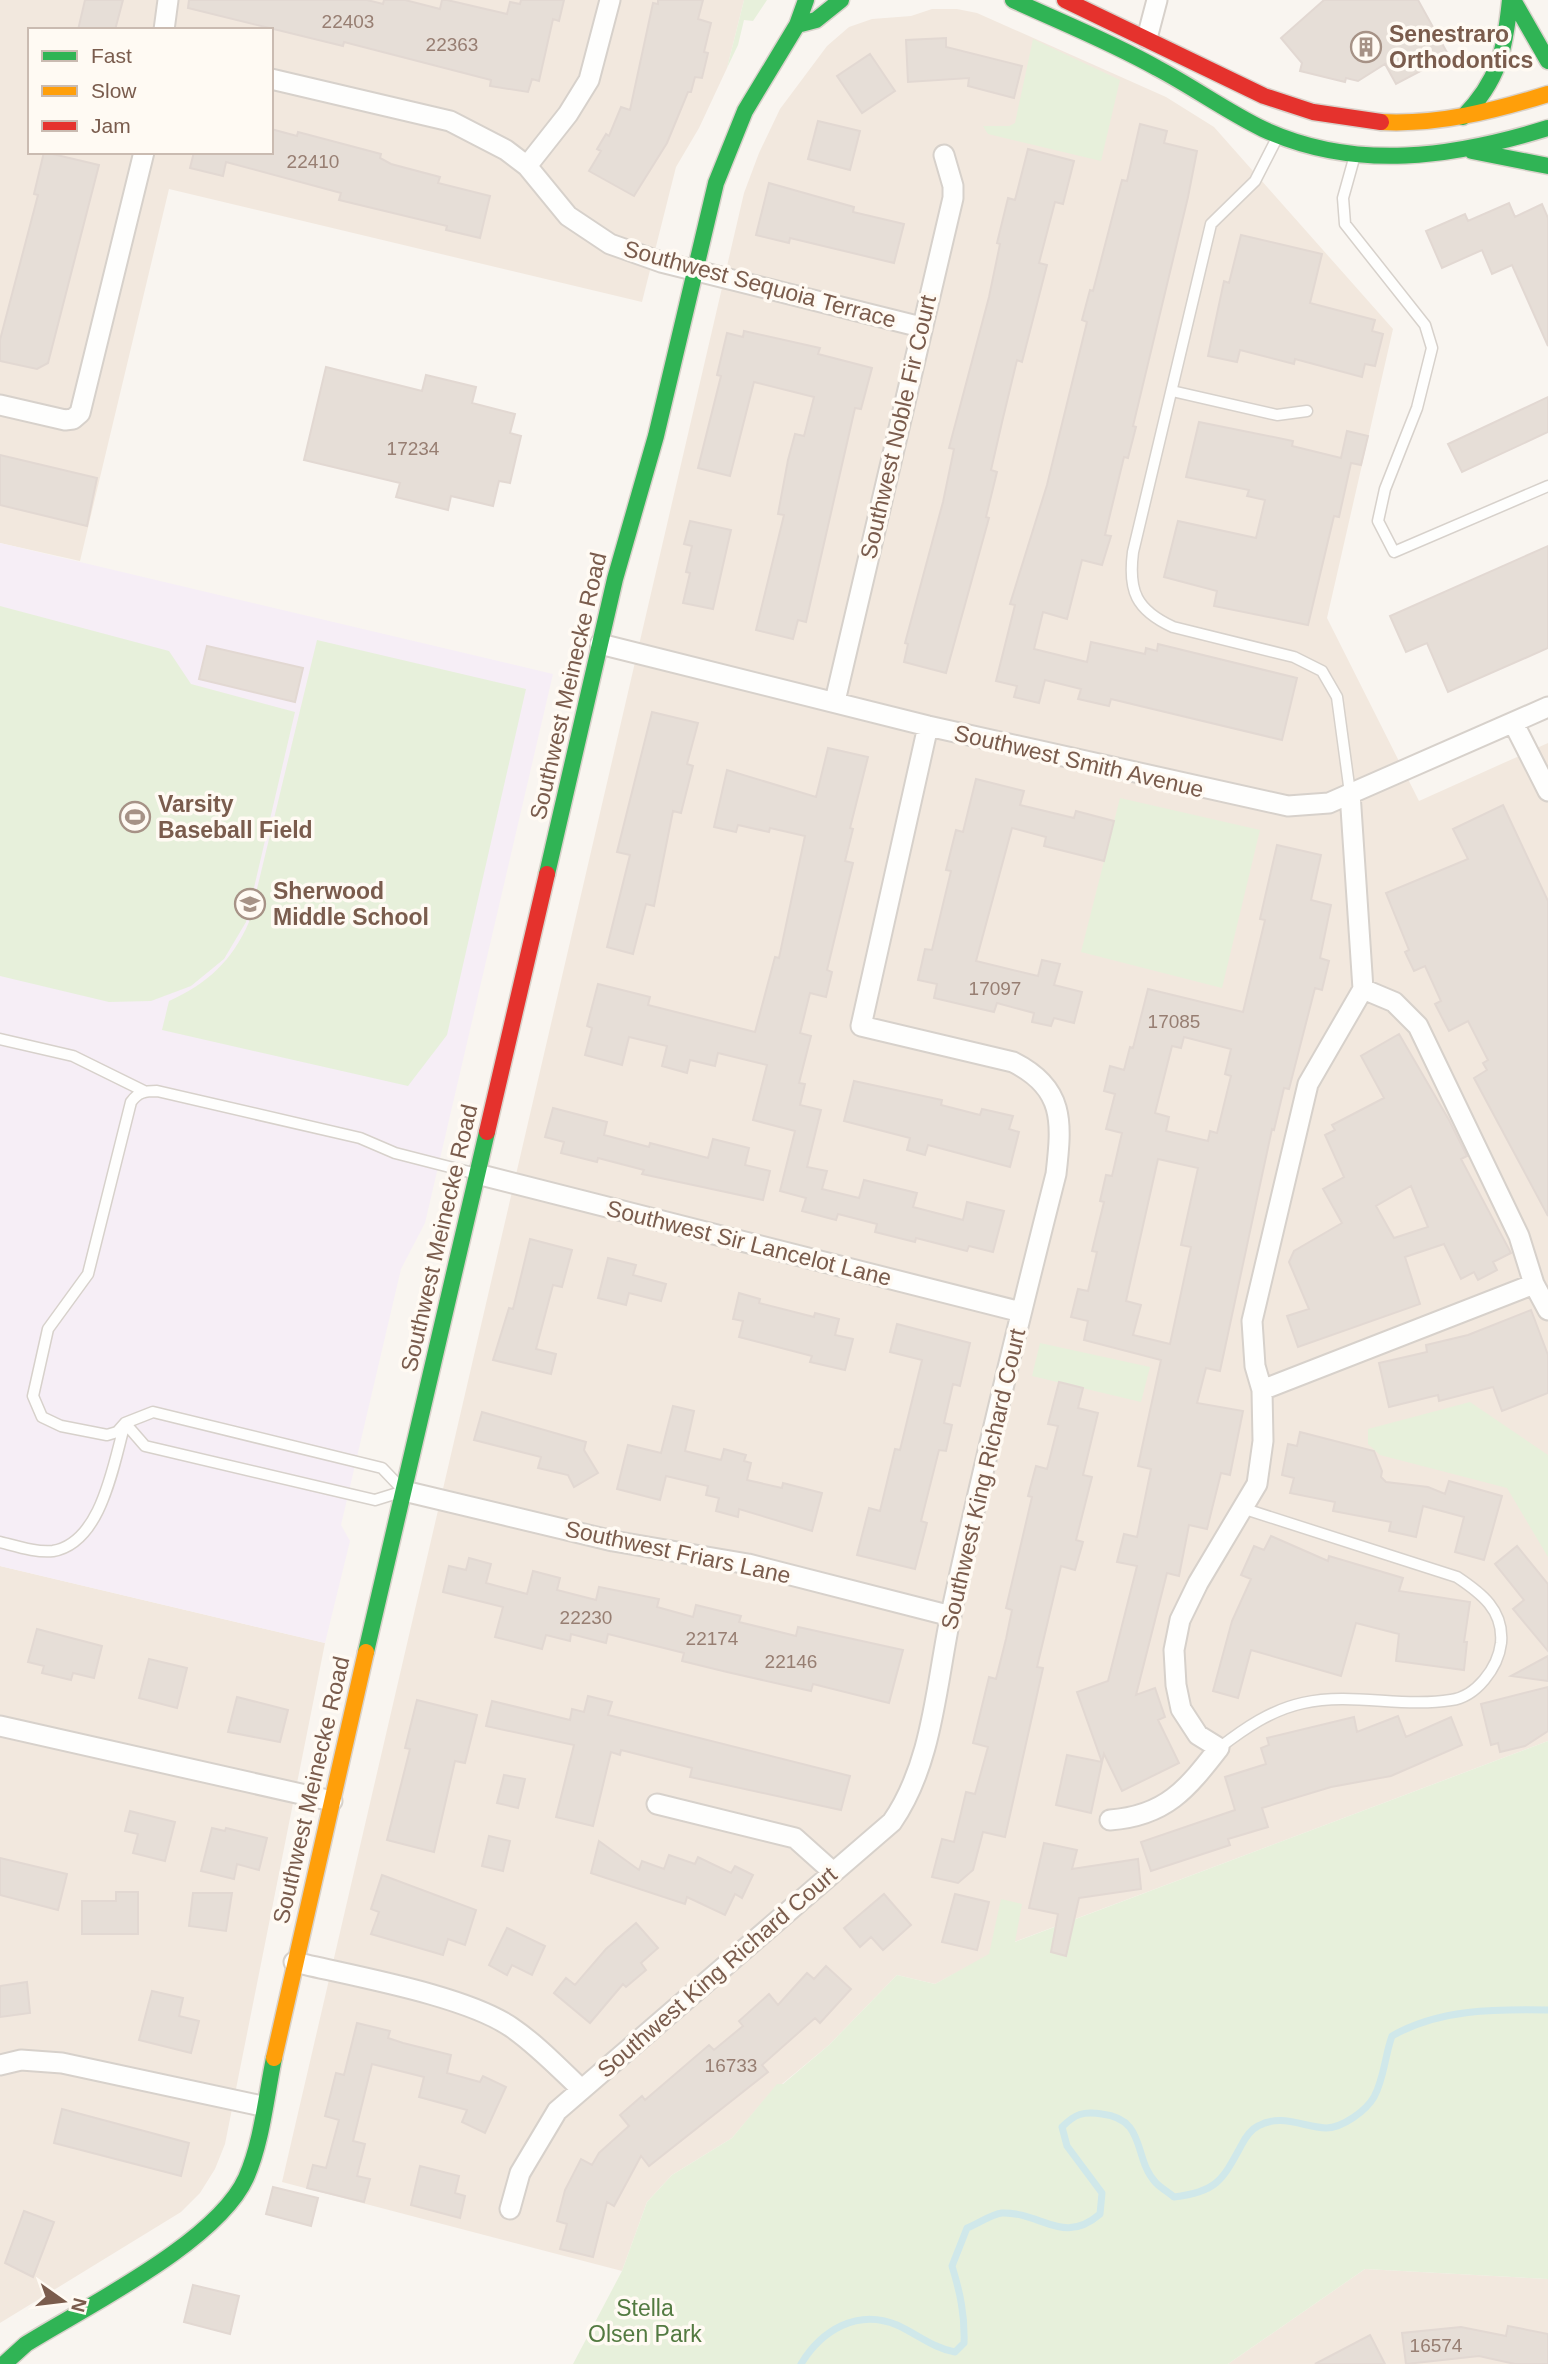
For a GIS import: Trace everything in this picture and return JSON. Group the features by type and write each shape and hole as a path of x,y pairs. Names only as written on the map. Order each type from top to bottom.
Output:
{"main road":[{"name":"Southwest Meinecke Road","path":"4,2364 26,2344 189,2243 220,2216 246,2178 255,2149 294,1962 600,644 656,436 708,210 730,147 765,74 797,25 806,0"},
{"path":"797,25 816,20 841,0"},
{"path":"1013,0 1145,61 1278,135 1355,155 1395,159 1472,151 1548,128"},
{"path":"1065,0 1265,96 1318,114 1391,123 1463,117 1548,94"},
{"path":"1463,117 1483,97 1501,68 1511,0"},
{"path":"1511,0 1548,61"},
{"path":"1472,151 1548,166"}],"street":[{"path":"164,28 168,0"},
{"path":"527,166 568,114 589,80 610,0"},
{"path":"1147,38 1157,0"},
{"name":"Southwest Sequoia Terrace","path":"273,79 450,121 486,138 527,166 568,216 591,233 639,256 921,327"},
{"path":"0,405 73,419 84,403 144,154"},
{"name":"Southwest Noble Fir Court","path":"835,701 953,198 953,186 944,155"},
{"name":"Southwest Smith Avenue","path":"600,644 928,726 1276,804 1306,806 1329,803 1548,708"},
{"path":"1514,724 1548,791"},
{"name":"Southwest King Richard Court","path":"510,2209 520,2173 536,2142 557,2111 580,2088 892,1822 909,1798 920,1767 951,1616 1058,1162 1059,1127 1057,1107 1048,1086 1033,1072 1013,1062 861,1026 928,726"},
{"path":"1110,1820 1138,1818 1159,1808 1191,1784 1219,1748 1198,1735 1181,1709 1175,1685 1174,1650 1180,1620 1198,1583 1245,1510 1257,1485 1262,1461 1262,1390 1255,1366 1252,1321 1300,1109 1321,1057 1363,989 1350,793"},
{"path":"1363,989 1394,1002 1418,1026 1520,1236 1534,1284 1548,1310"},
{"name":"Southwest Sir Lancelot Lane","path":"477,1174 1021,1312"},
{"path":"1262,1390 1534,1284"},
{"name":"Southwest Friars Lane","path":"404,1491 613,1541 748,1564 951,1616"},
{"path":"0,1726 332,1801"},
{"path":"657,1804 795,1838 833,1872"},
{"path":"294,1962 418,1993 510,2026 580,2088"},
{"path":"0,2065 21,2060 61,2063 262,2106"}],"lane":[{"path":"1278,135 1255,181 1211,224 1131,568 1136,600 1160,621 1173,627 1294,657 1322,671 1337,697 1350,793"},
{"path":"1355,155 1343,198 1345,224 1424,326 1432,348 1417,408 1385,489 1378,521 1394,552 1548,486"},
{"path":"1172,391 1277,415 1307,411"},
{"path":"0,1039 73,1056 144,1091 157,1091 360,1138 395,1153 477,1174"},
{"path":"125,1423 145,1446 375,1500 404,1491 382,1468 153,1412 125,1423 117,1432 107,1435 61,1426 42,1416 33,1396 48,1329 88,1274 131,1102 144,1091"},
{"path":"0,1542 52,1551 72,1544 93,1524 125,1423"},
{"path":"1219,1748 1272,1713 1301,1703 1335,1697 1454,1700 1472,1691 1489,1674 1501,1644 1498,1617 1485,1596 1457,1577 1245,1510"}],"shaded area":[{"path":"0,0 744,0 727,68 699,128 676,167 642,302 169,189 80,561 0,543"},
{"path":"932,9 957,9 977,13 1166,97 1214,127 1393,329 1327,618 1419,801 1548,743 1548,1741 1014,1942 935,1984 897,1975 829,2045 782,2084 777,2085 732,2138 672,2175 647,2202 622,2271 282,2182 744,193 780,109 827,46 849,27 872,19 911,16"},
{"name":"Sherwood Middle School","path":"0,543 553,674 425,1223 401,1269 341,1525 350,1541 325,1643 0,1566"},
{"path":"0,1566 325,1643 225,2144 215,2169 200,2193 181,2212 0,2323"},
{"path":"1365,2269 1548,2279 1548,2364 1228,2364"}],"green space":[{"path":"744,0 767,0 753,21 744,20 738,45 727,68"},
{"path":"1033,39 1120,80 1101,161 988,134 983,126 1009,126 1015,123"},
{"name":"Varsity Baseball Field","path":"0,606 169,651 191,684 295,712 246,922 224,959 191,986 151,1001 109,1002 0,976"},
{"path":"317,640 526,689 447,1035 408,1086 162,1030 169,1001 195,987 217,970 235,948 249,922"},
{"path":"1120,798 1260,830 1222,988 1081,952"},
{"path":"1040,1343 1150,1367 1141,1402 1032,1376"},
{"path":"1470,1402 1548,1455 1548,1557 1507,1488 1380,1455 1368,1444 1368,1429"},
{"name":"Stella Olsen Park","path":"1548,1741 1548,2279 1365,2269 1228,2364 573,2364 622,2271 647,2202 672,2175 732,2138 777,2084 783,2084 829,2045 897,1975 935,1984 989,1954 1001,1899 1022,1904 1015,1942"}],"building":[{"path":"85,0 123,0 116,28 78,28"},
{"path":"189,0 367,0 383,4 384,0 405,0 440,9 442,0 447,0 507,14 510,2 520,4 521,0 564,0 559,21 553,19 539,81 532,79 528,92 490,86 491,80 344,42 343,46 188,8"},
{"path":"658,0 703,0 698,19 711,23 704,52 708,53 702,78 695,77 691,92 688,92 667,143 634,196 589,171 601,151 597,149 606,134 609,136 621,107 630,110 653,3 658,4"},
{"name":"Senestraro Orthodontics","path":"1324,0 1418,0 1449,56 1396,84 1385,64 1358,81 1346,78 1345,82 1300,71 1302,63 1281,38"},
{"path":"946,38 946,47 1022,66 1014,98 968,86 969,78 908,82 906,40"},
{"path":"870,54 895,91 862,113 837,76"},
{"path":"818,121 860,131 850,170 808,159"},
{"path":"1140,124 1167,131 1164,143 1197,151 1188,197 1133,426 1136,427 1128,458 1124,457 1105,535 1111,536 1102,565 1082,560 1067,619 1043,612 1034,649 1087,662 1091,642 1145,654 1146,648 1157,651 1158,644 1297,678 1282,740 1111,699 1109,706 1078,699 1081,689 1045,680 1039,703 1014,697 1017,686 996,681 1015,605 1010,604 1047,485 1087,322 1082,320 1090,290 1093,291 1122,180 1127,181"},
{"path":"273,130 297,136 298,132 381,154 380,158 391,164 440,177 438,183 490,196 480,238 446,230 447,226 339,200 341,193 226,162 223,176 190,168 194,154 273,154"},
{"path":"1028,149 1074,161 1063,204 1055,202 1039,263 1047,265 1022,362 1017,360 991,470 997,472 986,517 989,518 946,673 904,662 908,644 905,643 943,502 954,449 949,448 989,297 1000,244 997,243 1008,198 1015,200"},
{"path":"44,154 99,165 48,363 37,369 0,361 0,340 38,195 34,194"},
{"path":"769,183 854,207 853,212 904,224 894,263 790,238 789,243 756,235"},
{"path":"1509,203 1515,217 1542,204 1548,218 1548,346 1512,265 1492,274 1482,250 1442,268 1426,231 1465,214 1468,221"},
{"path":"1241,235 1322,254 1310,303 1375,320 1372,331 1383,334 1375,366 1365,364 1362,377 1295,359 1294,364 1240,350 1237,362 1208,356 1224,281 1229,283"},
{"path":"744,331 820,348 818,354 872,368 861,409 855,408 806,622 798,620 793,639 756,630 784,515 778,514 788,460 795,434 804,436 814,397 754,382 730,476 698,468 721,376 717,375 727,333 743,337"},
{"path":"326,367 422,391 426,375 476,387 472,403 515,414 510,433 521,436 510,483 499,481 493,506 451,496 448,510 396,497 400,483 304,460"},
{"path":"1548,397 1548,432 1462,472 1448,444"},
{"path":"1199,422 1293,441 1292,446 1341,458 1347,431 1368,436 1361,465 1351,463 1339,517 1334,516 1308,625 1214,606 1217,591 1164,577 1178,521 1256,538 1265,500 1247,496 1249,490 1186,477"},
{"path":"0,455 97,478 87,526 0,505"},
{"path":"690,521 731,530 713,609 683,603 690,573 686,572 692,546 684,544"},
{"path":"1548,546 1548,648 1448,692 1427,643 1406,652 1390,616"},
{"path":"207,646 303,668 295,702 199,679"},
{"path":"652,712 698,723 687,764 693,766 681,813 673,811 654,906 646,904 633,954 607,947 630,855 617,852"},
{"path":"828,748 868,757 850,828 853,829 845,861 853,863 827,970 832,972 826,997 810,993 800,1033 811,1036 799,1083 805,1084 800,1105 821,1110 807,1167 827,1171 822,1189 859,1198 864,1180 917,1193 913,1207 963,1220 967,1202 1004,1211 993,1252 969,1246 967,1251 916,1238 915,1242 875,1232 877,1224 838,1214 836,1220 802,1211 806,1198 780,1191 795,1131 753,1120 767,1065 718,1053 715,1066 690,1060 687,1073 662,1066 667,1046 629,1037 622,1065 585,1055 592,1028 587,1026 598,984 650,997 648,1005 755,1032 775,957 779,958 805,836 770,828 769,832 738,825 736,832 714,827 727,770 816,797"},
{"path":"976,779 1024,791 1020,805 1074,818 1076,811 1114,821 1104,861 1044,846 1046,837 1012,828 976,961 1038,976 1042,960 1060,964 1054,985 1082,992 1074,1023 1054,1018 1051,1026 1032,1022 1034,1013 997,1003 994,1012 934,998 937,984 918,980 925,949 932,950 951,871 946,870 956,830 963,832"},
{"path":"1503,805 1548,901 1548,1216 1474,1078 1487,1070 1483,1063 1488,1060 1468,1021 1449,1031 1435,1004 1441,1001 1425,966 1414,971 1405,952 1409,950 1386,893 1468,859 1453,829"},
{"path":"1277,845 1321,855 1311,900 1331,905 1320,958 1329,961 1322,990 1315,988 1289,1089 1284,1088 1274,1130 1272,1129 1220,1371 1206,1368 1197,1403 1243,1411 1230,1475 1221,1473 1207,1529 1189,1525 1179,1576 1167,1573 1136,1695 1155,1688 1165,1717 1158,1720 1179,1763 1122,1791 1104,1754 1102,1762 1077,1692 1108,1681 1137,1566 1117,1562 1124,1534 1137,1537 1151,1469 1138,1466 1161,1360 1084,1340 1088,1321 1071,1317 1078,1289 1088,1291 1097,1252 1092,1251 1104,1202 1100,1201 1106,1175 1112,1176 1122,1133 1106,1129 1115,1094 1104,1091 1110,1066 1124,1070 1130,1047 1133,1048 1148,989 1243,1012 1265,920 1260,919","holes":["1184,1037 1231,1049 1225,1074 1231,1076 1217,1133 1210,1131 1208,1141 1166,1131 1169,1117 1155,1113 1172,1046 1181,1048","1158,1159 1198,1168 1181,1245 1191,1247 1170,1344 1133,1335 1141,1305 1126,1301"]},
{"path":"1399,1034 1449,1120 1467,1156 1461,1159 1511,1253 1493,1262 1497,1270 1478,1280 1474,1272 1461,1279 1444,1244 1405,1257 1420,1304 1298,1347 1287,1316 1309,1309 1289,1262 1294,1251 1342,1223 1323,1189 1344,1177 1325,1135 1335,1130 1332,1125 1384,1098 1361,1056","holes":["1411,1186 1428,1227 1394,1238 1376,1206"]},
{"path":"854,1081 942,1100 941,1105 980,1115 982,1109 1013,1116 1009,1129 1019,1132 1010,1167 928,1145 925,1155 907,1150 910,1138 844,1121"},
{"path":"553,1108 607,1122 604,1135 649,1147 650,1143 708,1158 713,1139 749,1148 745,1165 770,1171 763,1200 642,1174 644,1170 598,1158 597,1162 561,1153 564,1142 545,1137"},
{"path":"530,1239 572,1250 562,1287 553,1285 536,1349 556,1354 551,1374 493,1360 509,1308 513,1309"},
{"path":"608,1258 636,1265 633,1275 666,1284 661,1301 629,1293 626,1305 598,1298"},
{"path":"739,1293 760,1299 759,1303 814,1317 815,1313 839,1319 835,1335 853,1339 845,1370 810,1362 812,1356 739,1337 743,1321 733,1319"},
{"path":"1531,1310 1548,1355 1548,1393 1502,1411 1493,1387 1439,1401 1438,1395 1389,1407 1379,1363 1427,1352 1426,1345 1468,1335"},
{"path":"897,1324 970,1343 960,1386 953,1384 944,1423 952,1425 946,1451 939,1450 921,1521 927,1523 915,1569 857,1555 869,1508 880,1511 895,1449 900,1450 922,1360 890,1352"},
{"path":"1059,1382 1083,1388 1078,1408 1098,1413 1083,1475 1092,1477 1076,1540 1083,1542 1075,1570 1061,1566 1037,1667 1043,1668 1005,1837 983,1832 973,1870 958,1883 932,1877 942,1839 954,1842 966,1792 975,1794 988,1747 973,1743 989,1677 996,1679 1006,1639 1012,1610 1006,1608 1032,1497 1028,1496 1036,1466 1047,1469 1058,1426 1048,1424"},
{"path":"673,1406 694,1411 685,1451 721,1460 724,1449 746,1455 744,1461 751,1463 747,1480 782,1488 783,1483 822,1493 812,1531 739,1509 738,1517 716,1511 719,1498 706,1495 708,1486 666,1476 660,1500 617,1489 628,1445 661,1453"},
{"path":"482,1412 586,1442 584,1450 598,1473 574,1487 568,1475 538,1468 541,1457 474,1440"},
{"path":"1300,1432 1374,1451 1382,1471 1381,1477 1386,1482 1428,1487 1445,1494 1449,1481 1502,1496 1484,1560 1455,1552 1464,1517 1423,1506 1416,1537 1389,1531 1391,1522 1333,1511 1335,1502 1290,1493 1294,1478 1282,1475 1288,1444 1297,1446"},
{"path":"1271,1536 1328,1561 1329,1556 1403,1578 1399,1591 1470,1602 1464,1642 1467,1642 1464,1670 1396,1661 1399,1634 1356,1623 1341,1676 1251,1650 1238,1698 1213,1691 1232,1621 1251,1579 1241,1575 1254,1546 1264,1550"},
{"path":"1517,1546 1548,1584 1548,1651 1513,1609 1524,1600 1495,1564"},
{"path":"469,1558 491,1564 486,1583 527,1594 533,1571 560,1578 557,1590 596,1600 599,1587 659,1599 657,1607 693,1617 696,1605 741,1616 739,1622 796,1636 798,1627 903,1650 889,1703 813,1684 811,1691 682,1661 684,1653 608,1634 606,1643 571,1634 570,1641 546,1635 542,1649 495,1637 503,1607 443,1592 449,1566 466,1570"},
{"path":"37,1629 102,1646 94,1678 73,1673 71,1680 42,1673 44,1666 28,1662"},
{"path":"1548,1656 1548,1681 1511,1676"},
{"path":"149,1659 187,1668 177,1708 139,1698"},
{"path":"1548,1687 1548,1731 1525,1746 1500,1752 1498,1743 1491,1745 1481,1704"},
{"path":"588,1696 612,1702 608,1715 850,1776 841,1810 690,1777 692,1768 621,1750 620,1755 611,1752 593,1826 556,1817 574,1745 486,1726 492,1701 570,1720 572,1709 584,1712"},
{"path":"237,1697 288,1710 280,1742 228,1732"},
{"path":"417,1700 477,1715 465,1763 455,1761 434,1852 387,1840 410,1749 405,1748"},
{"path":"1398,1716 1406,1737 1451,1717 1462,1745 1391,1776 1331,1787 1262,1808 1268,1827 1228,1839 1230,1845 1151,1871 1141,1842 1235,1810 1225,1777 1266,1764 1261,1748 1269,1745 1267,1738 1354,1717 1357,1732"},
{"path":"1067,1755 1102,1762 1091,1813 1056,1805"},
{"path":"504,1775 525,1779 518,1808 497,1803"},
{"path":"130,1811 175,1822 165,1861 133,1853 138,1834 125,1831"},
{"path":"212,1828 225,1831 226,1828 267,1838 259,1870 237,1864 234,1879 201,1871"},
{"path":"489,1836 510,1841 503,1871 482,1866"},
{"path":"599,1841 639,1870 642,1861 664,1869 669,1855 695,1864 698,1857 731,1873 735,1866 753,1875 742,1898 735,1894 725,1915 687,1897 685,1904 591,1873"},
{"path":"1044,1843 1077,1850 1072,1869 1138,1859 1141,1889 1079,1898 1066,1956 1051,1952 1058,1914 1029,1908"},
{"path":"0,1858 67,1874 58,1910 0,1895"},
{"path":"382,1875 476,1910 465,1945 448,1939 443,1955 371,1934 379,1912 371,1909"},
{"path":"116,1892 138,1892 138,1934 82,1934 82,1901 116,1901"},
{"path":"193,1893 232,1893 226,1931 189,1926"},
{"path":"884,1894 911,1925 883,1950 871,1937 860,1947 844,1928"},
{"path":"955,1894 989,1902 977,1950 942,1942"},
{"path":"636,1923 658,1948 641,1963 646,1970 626,1987 623,1984 590,2023 554,1993 566,1978 575,1985 606,1949"},
{"path":"507,1928 545,1946 532,1975 512,1965 507,1975 489,1965"},
{"path":"826,1966 851,1989 820,2023 815,2018 762,2065 768,2072 649,2166 641,2156 614,2206 607,2202 593,2257 560,2249 567,2224 557,2221 565,2190 581,2159 592,2165 599,2153 629,2126 620,2115 642,2096 645,2100 709,2045 714,2050 743,2026 739,2021 769,1994 778,2005 807,1973 814,1979"},
{"path":"27,1982 30,2013 0,2017 0,1986"},
{"path":"152,1991 183,1998 179,2016 199,2021 191,2053 139,2040"},
{"path":"357,2023 390,2031 388,2038 451,2055 447,2073 480,2082 483,2076 506,2087 485,2133 462,2122 467,2110 419,2097 424,2077 372,2064 353,2141 365,2144 357,2176 370,2179 364,2202 307,2188 313,2165 326,2168 339,2120 325,2116 336,2073 344,2075"},
{"path":"62,2109 189,2143 181,2176 54,2143"},
{"path":"420,2166 459,2176 455,2193 465,2196 460,2218 411,2205"},
{"path":"273,2187 318,2198 311,2226 266,2214"},
{"path":"24,2211 54,2222 33,2277 5,2263"},
{"path":"193,2285 239,2296 230,2334 184,2322"},
{"path":"1508,2326 1548,2334 1548,2364 1515,2364 1479,2356 1406,2364 1402,2333 1461,2327 1506,2336"},
{"path":"1370,2335 1385,2364 1315,2364"}],"waterway":[{"path":"801,2364 809,2352 830,2333 854,2321 868,2319 897,2325 932,2344 955,2352 964,2343 964,2333 961,2304 952,2266 967,2228 1002,2213 1016,2214 1063,2227 1087,2223 1100,2214 1102,2193 1067,2146 1062,2127 1075,2116 1090,2113 1116,2117 1133,2132 1144,2163 1156,2183 1174,2197 1188,2195 1216,2183 1248,2134 1258,2126 1267,2122 1284,2121 1326,2128 1346,2122 1360,2113 1377,2090 1392,2036 1429,2020 1468,2012 1548,2010"}],"traffic: fast":[{"path":"547,874 615,579 656,436 716,183 745,111 797,25 806,0"},
{"path":"797,25 816,20 841,0"},
{"path":"1013,0 1140,59 1263,129 1334,151 1405,156 1477,146 1548,128"},
{"path":"1463,117 1485,90 1498,63 1506,34 1510,0"},
{"path":"1513,0 1548,61"},
{"path":"1472,151 1548,166"},
{"path":"366,1652 487,1132"},
{"path":"4,2364 26,2344 115,2292 180,2249 231,2202 246,2178 256,2150 274,2058"}],"traffic: slow":[{"path":"1381,122 1466,116 1548,94"},
{"path":"274,2058 366,1652"}],"traffic: jam":[{"path":"1065,0 1264,96 1313,112 1381,122"},
{"path":"487,1132 547,874"}],"place":[{"name":"Senestraro Orthodontics","path":"1366,47"},
{"name":"Varsity Baseball Field","path":"135,817"},
{"name":"Sherwood Middle School","path":"250,904"}]}
